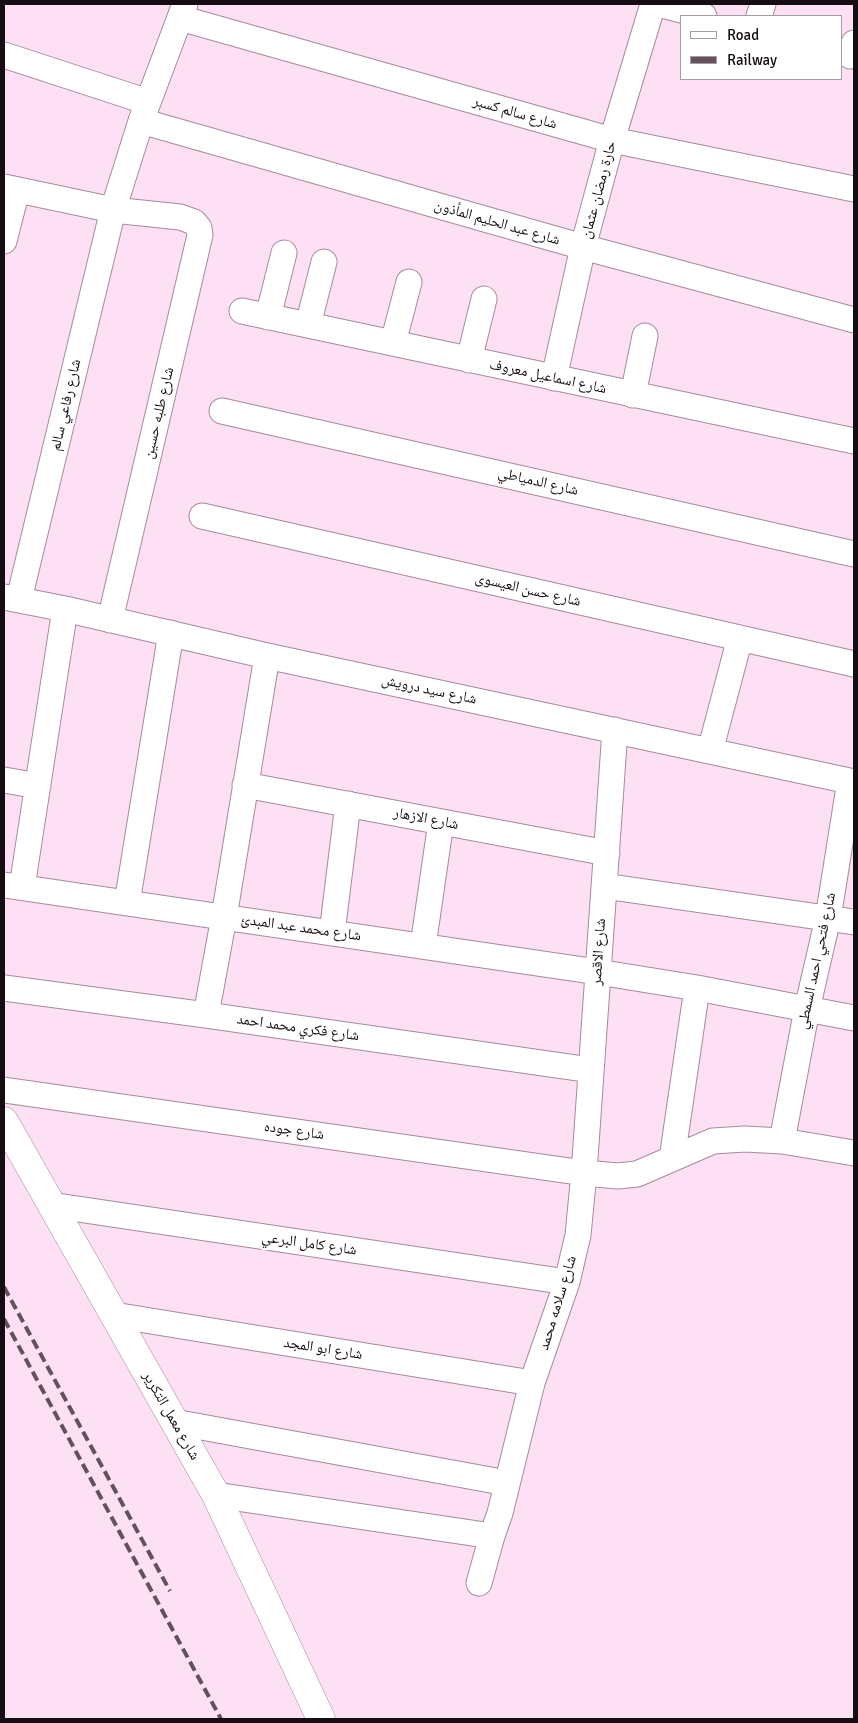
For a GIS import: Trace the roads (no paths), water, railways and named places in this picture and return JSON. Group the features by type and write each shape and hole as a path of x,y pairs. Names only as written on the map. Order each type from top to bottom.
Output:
{"street":[{"name":"حارة رمضان عثمان","path":"554,378 583,247 612,140 653,4"},
{"path":"658,4 700,15"},
{"name":"شارع سالم كسبر","path":"183,11 612,140 854,189"},
{"name":"شارع رفاعي سالم","path":"12,598 113,210 145,112 183,11"},
{"name":"شارع عبد الحليم المأذون","path":"4,55 145,112 583,247 854,320"},
{"path":"4,241 10,189 113,210"},
{"name":"شارع طلبه حسين","path":"110,620 200,235 199,228 194,222 180,216 113,210"},
{"path":"268,317 284,253"},
{"path":"308,325 324,262"},
{"path":"393,343 409,282"},
{"path":"469,360 484,299"},
{"name":"شارع اسماعيل معروف","path":"242,311 854,441"},
{"path":"633,395 645,336"},
{"name":"شارع الدمياطي","path":"222,411 854,554"},
{"name":"شارع حسن العيسوى","path":"202,516 854,664"},
{"name":"شارع سيد درويش","path":"12,598 268,656 852,781"},
{"path":"13,886 38,786 65,609"},
{"path":"127,902 171,633"},
{"path":"710,750 740,638"},
{"path":"206,1015 268,656"},
{"name":"شارع الاقصر","path":"584,1173 615,730"},
{"path":"4,780 38,786"},
{"name":"شارع فتحي احمد السمطي","path":"782,1141 807,1009 828,918 852,781"},
{"name":"شارع الازهار","path":"245,785 607,853"},
{"path":"332,933 348,804"},
{"path":"423,946 441,822"},
{"name":"شارع محمد عبد المبدئ","path":"13,886 598,972 697,988 854,1018"},
{"path":"604,886 854,922"},
{"name":"شارع فكري محمد احمد","path":"4,988 591,1070"},
{"path":"672,1159 697,988"},
{"name":"شارع جوده","path":"4,1090 584,1173"},
{"name":"شارع معمل التكرير","path":"4,1121 216,1495 321,1719"},
{"path":"584,1173 618,1176 637,1174 713,1141 745,1139 782,1141 854,1153"},
{"name":"شارع سلامه محمد","path":"479,1583 500,1513 532,1383 567,1282 578,1235 584,1173"},
{"name":"شارع كامل البرعي","path":"51,1205 567,1282"},
{"name":"شارع ابو المجد","path":"114,1315 532,1383"},
{"path":"174,1422 507,1483"},
{"path":"216,1495 492,1536"}],"railway":[{"path":"4,1287 170,1591"},
{"path":"4,1319 221,1719"}]}
